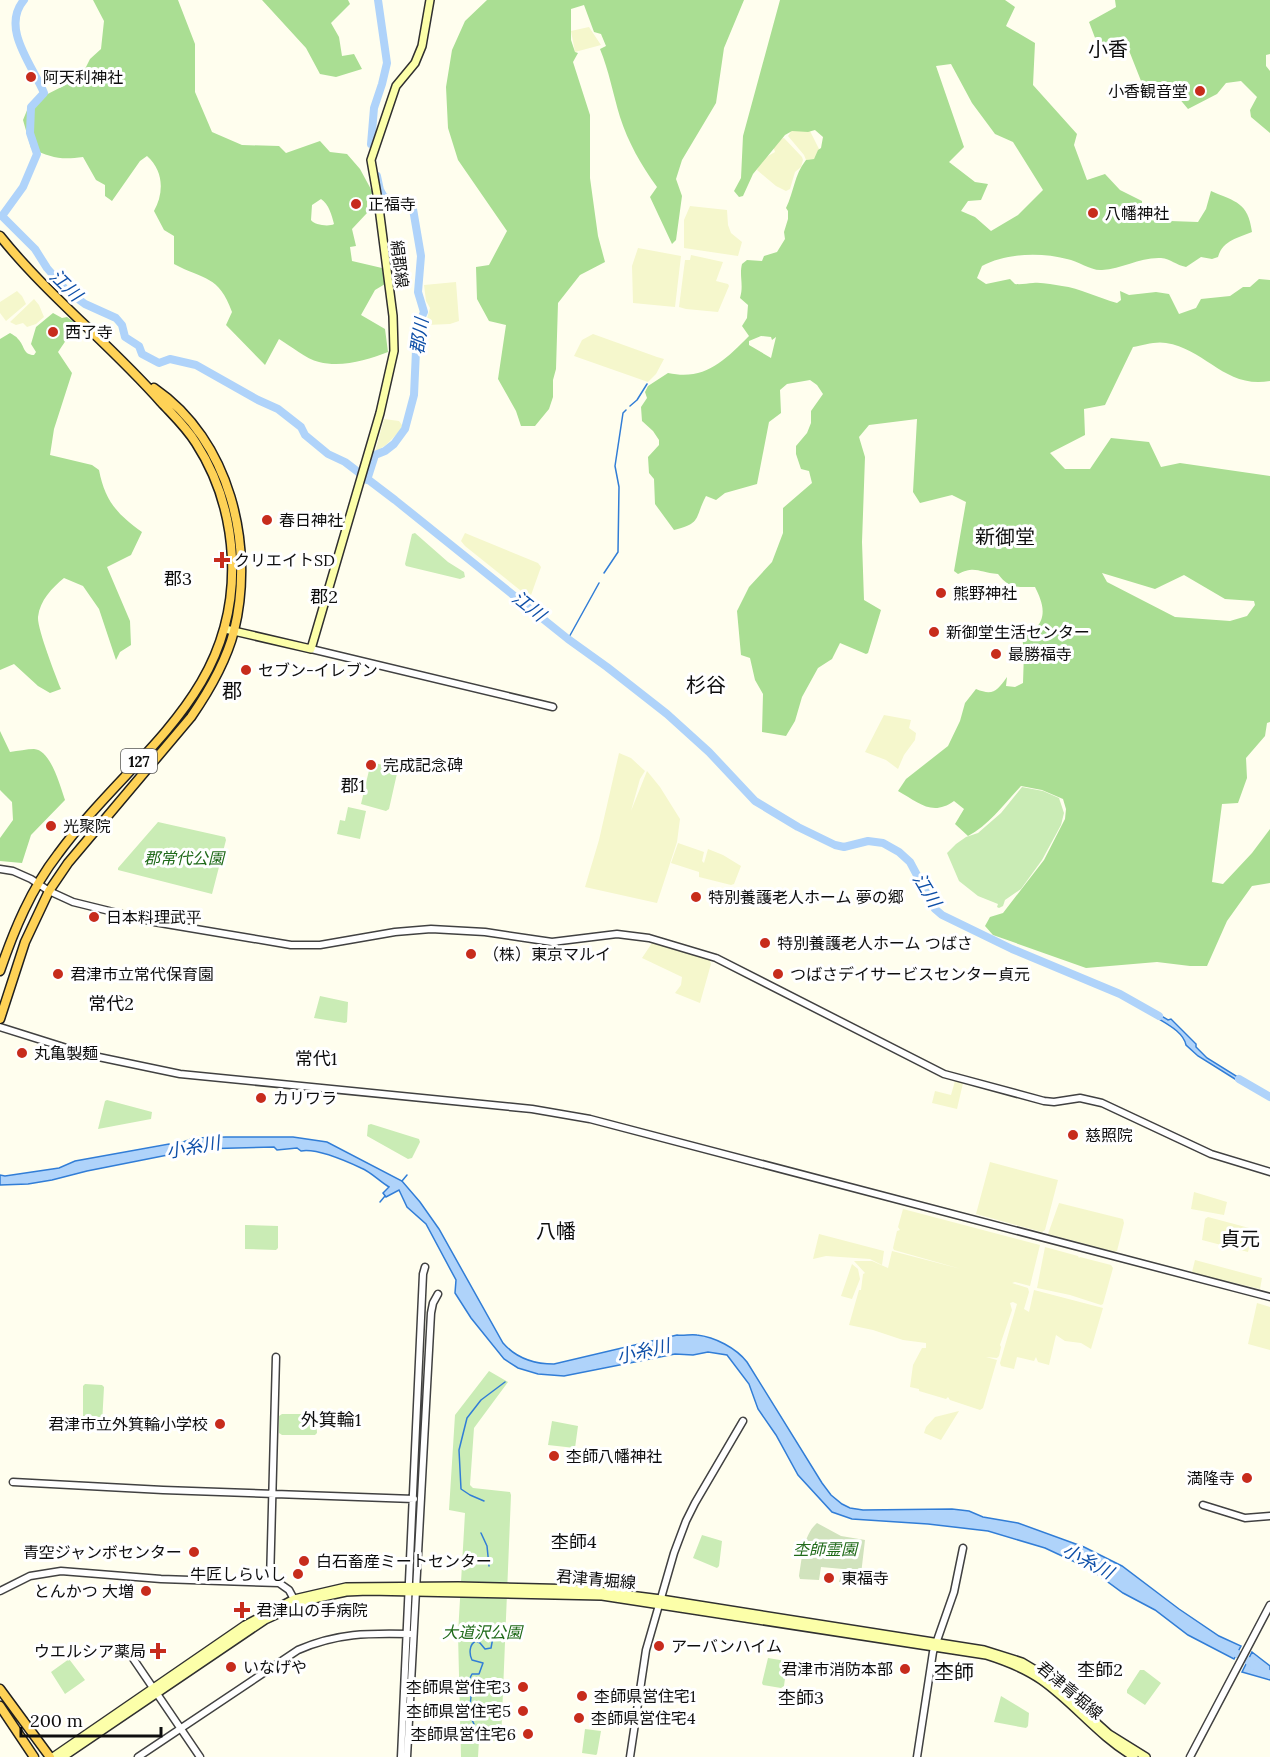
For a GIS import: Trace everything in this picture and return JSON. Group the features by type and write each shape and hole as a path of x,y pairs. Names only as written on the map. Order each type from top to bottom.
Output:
{"highway":[{"name":"127","path":"0,236 24,264 144,381 169,398 190,421 219,468 231,497 239,528 242,560 242,584 220,669 206,696 191,717 68,863 49,891 25,942 0,1019"},
{"name":"127","path":"0,971 9,945 38,883 57,854 77,828 173,723 197,690 229,631"},
{"path":"0,1689 52,1757"},
{"path":"0,1706 34,1757"}],"main road":[{"name":"絹郡線","path":"311,649 391,369 394,351 393,316 371,160 396,87 415,63 422,46 430,0"},
{"path":"229,631 311,649"},
{"name":"君津青堀線","path":"52,1757 295,1601 346,1592 412,1589 582,1589 986,1655 1032,1674 1053,1690 1105,1738 1134,1757"},
{"name":"君津青堀線","path":"935,1645 984,1650 1022,1662 1060,1688 1109,1734 1146,1757"},
{"name":"君津青堀線","path":"63,1757 155,1691"}],"street":[{"path":"311,649 553,707"},
{"path":"0,868 13,871 73,902 154,922 298,946 323,945 395,932 431,929 485,932 552,942 617,934 649,938 716,958 944,1074 1044,1101 1054,1102 1080,1098 1102,1103 1211,1154 1270,1172"},
{"path":"0,1027 89,1055 154,1070 202,1077 532,1109 590,1119 1270,1297"},
{"path":"417,1499 425,1267"},
{"path":"407,1757 417,1499 431,1314 438,1294"},
{"path":"270,1582 276,1357"},
{"path":"630,1757 646,1650 686,1521 702,1489 743,1421"},
{"path":"14,1482 273,1495 417,1499"},
{"path":"1203,1505 1245,1518 1270,1516"},
{"path":"917,1757 935,1645 954,1592 963,1548"},
{"path":"0,1591 30,1576 61,1571 160,1579 270,1582 285,1585 295,1601"},
{"path":"1190,1757 1270,1605"},
{"path":"143,1756 285,1658 312,1644 365,1632 410,1634"},
{"path":"401,1757 410,1634"},
{"path":"130,1654 200,1757"}],"green space":[{"path":"93,0 178,0 195,44 195,92 212,132 242,145 279,146 286,153 320,141 330,152 347,154 360,169 373,193 367,197 367,213 352,229 356,246 350,247 352,261 382,268 385,284 375,290 361,315 385,329 388,352 354,362 328,364 309,358 279,339 265,365 226,325 232,312 222,291 209,280 174,264 174,236 164,230 154,211 160,197 161,182 157,168 147,156 140,161 112,201 105,196 105,185 96,180 83,157 56,157 31,148 23,120 30,103 81,77 90,59 101,49 104,21","holes":["321,199 330,210 334,224 322,225 311,220 312,205"]},
{"path":"262,0 348,0 350,4 331,23 339,37 342,56 354,54 362,69 336,77 320,74 306,48"},
{"path":"487,0 744,0 724,48 716,103 682,160 676,179 682,196 676,240 672,244 650,197 657,187 636,153 620,117 600,49 606,46 601,34 594,32 584,5 571,9 571,40 575,52 578,53 573,62 590,115 590,178 598,236 605,262 580,275 558,303 553,397 549,409 535,426 521,426 516,411 498,379 506,325 489,321 477,299 476,267 489,265 507,231 458,160 448,128 446,87 452,50 465,21"},
{"path":"780,0 1005,0 1015,7 1006,26 1035,43 1033,85 1077,134 1074,145 1087,180 1105,174 1120,190 1142,201 1142,220 1198,222 1206,209 1211,191 1239,204 1247,214 1252,232 1227,243 1218,257 1212,259 1201,257 1186,267 1165,259 1153,258 1098,270 1057,257 1024,255 1002,258 982,266 977,278 986,284 1010,279 1015,284 1040,283 1069,287 1117,303 1121,300 1120,291 1129,295 1156,292 1169,294 1179,314 1196,308 1201,299 1230,296 1243,287 1250,287 1259,279 1270,280 1270,381 1254,382 1240,379 1193,353 1166,343 1133,347 1105,405 1084,409 1085,435 1050,453 1065,469 1090,469 1111,438 1149,442 1161,467 1180,463 1270,476 1270,722 1267,723 1265,736 1246,758 1247,778 1238,803 1222,804 1212,882 1223,884 1252,853 1270,829 1270,883 1252,886 1227,921 1207,966 1157,962 1086,968 993,935 985,926 990,917 1003,913 1044,860 1065,819 1066,809 1063,799 1042,790 1021,786 990,820 968,836 955,824 964,809 954,801 946,806 932,808 898,791 906,779 948,746 960,721 965,703 976,689 994,691 1007,677 1006,686 1015,687 1023,683 1022,636 1028,635 1035,629 1043,614 1042,603 1035,587 1010,585 998,574 969,570 958,574 954,571 966,502 952,495 920,503 913,492 917,419 869,425 859,437 865,457 862,542 864,600 881,610 868,653 840,643 832,659 818,668 802,697 795,721 786,736 762,732 763,694 755,680 750,658 741,655 737,611 749,587 772,562 783,533 783,508 812,483 809,471 801,469 796,446 807,433 811,423 811,411 823,394 810,380 787,384 780,390 781,413 769,422 757,484 725,493 716,500 706,496 696,519 689,525 674,530 655,504 654,479 649,473 648,457 659,445 659,440 642,421 641,407 647,398 645,392 648,386 668,373 693,374 713,367 749,336 742,326 747,318 748,305 740,298 742,264 747,260 762,261 764,256 777,252 785,239 784,232 788,219 786,208 797,178 806,160 814,159 821,148 823,137 815,130 792,131 785,135 753,174 743,196 739,197 734,191 741,178 743,136","holes":["951,64 972,103 995,134 1013,142 1043,190 1018,215 991,231 975,217 961,211 968,201 981,200 988,184 975,182 949,162 964,147 936,66","761,336 771,337 772,340 776,337 771,358 749,345 749,341","1102,573 1155,589 1184,575 1225,599 1254,601 1255,605 1247,616 1230,621 1175,617 1107,582"]},
{"path":"1115,0 1270,0 1270,54 1266,55 1266,66 1270,71 1270,133 1251,117 1250,110 1257,97 1241,81 1226,83 1217,94 1188,109 1173,91 1145,91 1128,48 1097,43 1089,22 1116,7"},
{"path":"589,27 601,45 575,52 571,31"},
{"path":"792,130 810,131 819,149 814,159 806,160 788,136"},
{"path":"784,138 803,160 801,167 795,172 790,189 786,191 776,186 757,170 761,160 775,152 773,146 779,139"},
{"path":"690,206 727,210 731,233 742,242 738,256 684,248 684,220"},
{"path":"638,248 681,256 675,307 633,303 632,266"},
{"path":"691,255 723,262 716,281 729,286 718,312 679,307 685,260 690,260"},
{"path":"456,282 459,321 450,324 427,325 430,308 426,301 424,285"},
{"path":"17,291 26,304 6,321 0,313 0,302"},
{"path":"34,299 44,317 36,324 27,327 23,323 16,325 10,322"},
{"path":"53,313 62,318 67,317 74,322 75,327 58,352 72,373 54,429 50,455 92,465 99,470 113,506 142,532 131,555 107,567 130,621 131,645 120,652 116,660 99,609 83,586 64,578 44,600 39,611 38,623 61,689 50,693 38,686 14,664 0,670 0,339 10,333 17,338 26,352 34,355 36,352 31,344 36,327"},
{"path":"593,334 664,359 656,374 648,382 574,356 582,340"},
{"path":"384,419 399,421 402,429 386,445 375,452"},
{"path":"415,533 448,562 464,572 465,577 460,579 406,566 412,534"},
{"path":"465,533 538,563 541,567 530,598 465,546 461,541"},
{"path":"884,715 911,720 909,728 916,733 915,740 904,755 898,769 886,760 865,752"},
{"path":"0,731 10,752 34,749 45,755 54,770 65,800 31,835 22,863 0,861 0,838 13,820 12,802 0,790"},
{"path":"619,753 631,758 645,771 640,779 631,811 647,771 680,819 677,842 657,903 585,887 599,840"},
{"path":"371,762 398,769 389,809 386,811 361,804"},
{"path":"1022,787 1043,791 1059,798 1064,813 1061,825 1042,860 1021,889 1005,900 1003,906 999,908 998,904 978,896 959,881 947,853 966,837 978,833 1001,813"},
{"path":"348,807 366,811 360,839 337,834 340,820 345,821"},
{"name":"郡常代公園","path":"158,822 225,837 212,894 118,870"},
{"path":"678,843 704,852 702,861 704,863 708,849 741,866 734,884 699,877 699,872 671,863"},
{"path":"652,943 710,960 711,964 700,1003 675,993 681,985 682,977 642,958"},
{"path":"320,996 348,1002 347,1022 314,1018"},
{"path":"955,1081 963,1083 957,1109 932,1103 935,1091 951,1095"},
{"path":"107,1100 152,1112 151,1119 98,1129"},
{"path":"368,1125 419,1139 420,1142 412,1158 408,1159 367,1136"},
{"path":"990,1162 1058,1180 1045,1230 1042,1232 976,1214"},
{"path":"1194,1192 1227,1202 1224,1215 1191,1209"},
{"path":"1059,1203 1123,1219 1117,1251 1048,1234"},
{"path":"903,1209 1040,1245 1030,1286 1012,1283 1028,1288 1024,1309 1029,1312 1034,1290 1103,1308 1091,1349 1081,1343 1065,1341 1056,1335 1049,1365 1038,1362 1036,1357 1034,1361 1017,1357 1014,1369 1001,1366 1017,1304 1013,1302 1010,1303 1012,1310 1000,1345 999,1356 997,1358 986,1357 997,1360 983,1408 980,1410 950,1400 948,1397 946,1399 910,1387 913,1365 922,1348 926,1348 926,1343 903,1340 849,1325 865,1273 854,1261 872,1261 888,1268 892,1251 961,1269 894,1250"},
{"path":"1208,1217 1253,1229 1248,1252 1202,1240 1205,1219"},
{"path":"245,1225 278,1226 278,1248 276,1250 245,1249"},
{"path":"819,1234 884,1251 882,1265 870,1259 826,1256 813,1259"},
{"path":"1045,1247 1111,1265 1113,1268 1103,1304 1037,1288"},
{"path":"1195,1260 1262,1278 1260,1289 1196,1274 1192,1272"},
{"path":"852,1264 858,1269 860,1279 852,1299 841,1296"},
{"path":"1257,1303 1270,1307 1270,1350 1248,1344"},
{"name":"大道沢公園","path":"489,1371 508,1382 474,1428 470,1485 473,1488 510,1492 511,1495 501,1741 479,1740 478,1757 461,1757 458,1634 465,1513 449,1510 455,1415"},
{"path":"85,1384 104,1387 102,1424 83,1423 83,1386"},
{"path":"959,1411 941,1440 924,1433 935,1417"},
{"path":"282,1414 313,1414 316,1417 317,1433 315,1435 282,1435 279,1433 279,1416"},
{"path":"552,1421 578,1426 575,1448 548,1445"},
{"name":"杢師霊園","path":"817,1523 841,1536 865,1540 858,1585 839,1582 843,1569 821,1567 819,1580 800,1579 806,1541"},
{"path":"702,1535 722,1541 717,1568 693,1558"},
{"path":"768,1658 787,1663 784,1686 781,1688 762,1683"},
{"path":"69,1659 85,1680 65,1694 51,1672"},
{"path":"1140,1670 1144,1670 1161,1683 1145,1705 1127,1693"},
{"path":"1001,1696 1029,1713 1026,1728 994,1722"},
{"path":"585,1729 601,1731 596,1755 582,1753"}],"water":[{"path":"1150,1009 1168,1020 1171,1019 1207,1058 1249,1084 1246,1086 1198,1056 1186,1045 1177,1031 1151,1014"},
{"path":"293,1137 327,1142 402,1181 439,1229 503,1343 520,1356 540,1363 554,1364 677,1335 704,1336 718,1341 737,1352 747,1362 822,1483 842,1504 863,1510 952,1509 1018,1523 1084,1547 1122,1566 1219,1636 1241,1646 1234,1659 1188,1635 1155,1610 1123,1593 1090,1569 1045,1548 988,1531 852,1519 832,1512 798,1475 776,1435 758,1409 749,1384 727,1355 708,1352 693,1355 675,1354 564,1376 538,1374 518,1368 504,1359 471,1318 455,1293 456,1280 426,1224 407,1207 399,1190 386,1197 383,1193 389,1187 365,1170 340,1159 315,1151 301,1151 297,1148 198,1149 52,1180 0,1185 0,1175 59,1168 75,1161 169,1144 172,1146 194,1138"},
{"path":"1252,1652 1270,1666 1270,1680 1242,1672"}],"waterway":[{"name":"江川","path":"24,0 15,23 17,35 44,93 31,107 30,133 37,154 23,187 2,216 35,249 47,268 66,290 85,304 116,318 122,325 125,337 139,346 142,354 159,363 170,359 196,365 278,409 301,427 305,435 328,454 345,462 395,500 568,639 667,714 709,752 755,801 798,827 835,845 844,847 868,841 883,843 899,852 910,862 935,909 942,915 1012,949 1120,994 1159,1016"},
{"name":"郡川","path":"371,144 374,108 387,63 378,0"},
{"name":"郡川","path":"367,480 375,455 394,444 405,429 414,395 417,328 424,312 418,292 421,256 413,209 404,201 384,197 377,176"},
{"path":"630,406 637,400 647,384"},
{"path":"604,573 618,552 619,487 615,466 623,413 626,410"},
{"path":"568,639 599,583"},
{"name":"江川","path":"1239,1079 1270,1097"},
{"path":"402,1181 407,1175"},
{"path":"380,1202 385,1196"},
{"path":"484,1501 461,1489 459,1450 467,1418 481,1400 505,1382"},
{"path":"481,1533 487,1546 489,1566"},
{"path":"474,1724 469,1714 471,1697 468,1689 472,1674 479,1674 483,1663 472,1660 470,1649 476,1641 485,1649 491,1648 494,1632"},
{"name":"小糸川","path":"1228,1648 1270,1675"}],"place":[{"name":"阿天利神社","path":"31,77"},
{"name":"小香観音堂","path":"1200,91"},
{"name":"正福寺","path":"356,204"},
{"name":"八幡神社","path":"1093,213"},
{"name":"西了寺","path":"53,332"},
{"name":"春日神社","path":"267,520"},
{"name":"クリエイトSD","path":"222,560"},
{"name":"熊野神社","path":"941,593"},
{"name":"新御堂生活センター","path":"934,632"},
{"name":"最勝福寺","path":"996,654"},
{"name":"セブン-イレブン","path":"246,670"},
{"name":"完成記念碑","path":"371,765"},
{"name":"光聚院","path":"51,826"},
{"name":"特別養護老人ホーム 夢の郷","path":"696,897"},
{"name":"日本料理武平","path":"94,917"},
{"name":"特別養護老人ホーム つばさ","path":"765,943"},
{"name":"（株）東京マルイ","path":"471,954"},
{"name":"君津市立常代保育園","path":"58,974"},
{"name":"つばさデイサービスセンター貞元","path":"778,974"},
{"name":"丸亀製麺","path":"22,1053"},
{"name":"カリワラ","path":"261,1098"},
{"name":"慈照院","path":"1073,1135"},
{"name":"君津市立外箕輪小学校","path":"220,1424"},
{"name":"杢師八幡神社","path":"554,1456"},
{"name":"満隆寺","path":"1247,1478"},
{"name":"青空ジャンボセンター","path":"194,1552"},
{"name":"白石畜産ミートセンター","path":"304,1561"},
{"name":"牛匠しらいし","path":"298,1574"},
{"name":"東福寺","path":"829,1578"},
{"name":"とんかつ 大増","path":"146,1591"},
{"name":"君津山の手病院","path":"242,1610"},
{"name":"アーバンハイム","path":"659,1646"},
{"name":"ウエルシア薬局","path":"158,1651"},
{"name":"いなげや","path":"231,1667"},
{"name":"君津市消防本部","path":"905,1669"},
{"name":"杢師県営住宅3","path":"523,1687"},
{"name":"杢師県営住宅1","path":"582,1696"},
{"name":"杢師県営住宅5","path":"523,1711"},
{"name":"杢師県営住宅4","path":"579,1718"},
{"name":"杢師県営住宅6","path":"528,1734"}],"district":[{"name":"小香","path":"1108,48"},
{"name":"新御堂","path":"1005,536"},
{"name":"郡3","path":"178,578"},
{"name":"郡2","path":"324,596"},
{"name":"杉谷","path":"706,684"},
{"name":"郡","path":"232,690"},
{"name":"郡1","path":"353,785"},
{"name":"常代2","path":"111,1003"},
{"name":"常代1","path":"316,1058"},
{"name":"八幡","path":"556,1230"},
{"name":"貞元","path":"1240,1238"},
{"name":"外箕輪1","path":"331,1419"},
{"name":"杢師4","path":"574,1541"},
{"name":"杢師2","path":"1100,1669"},
{"name":"杢師","path":"954,1671"},
{"name":"杢師3","path":"801,1697"}]}
